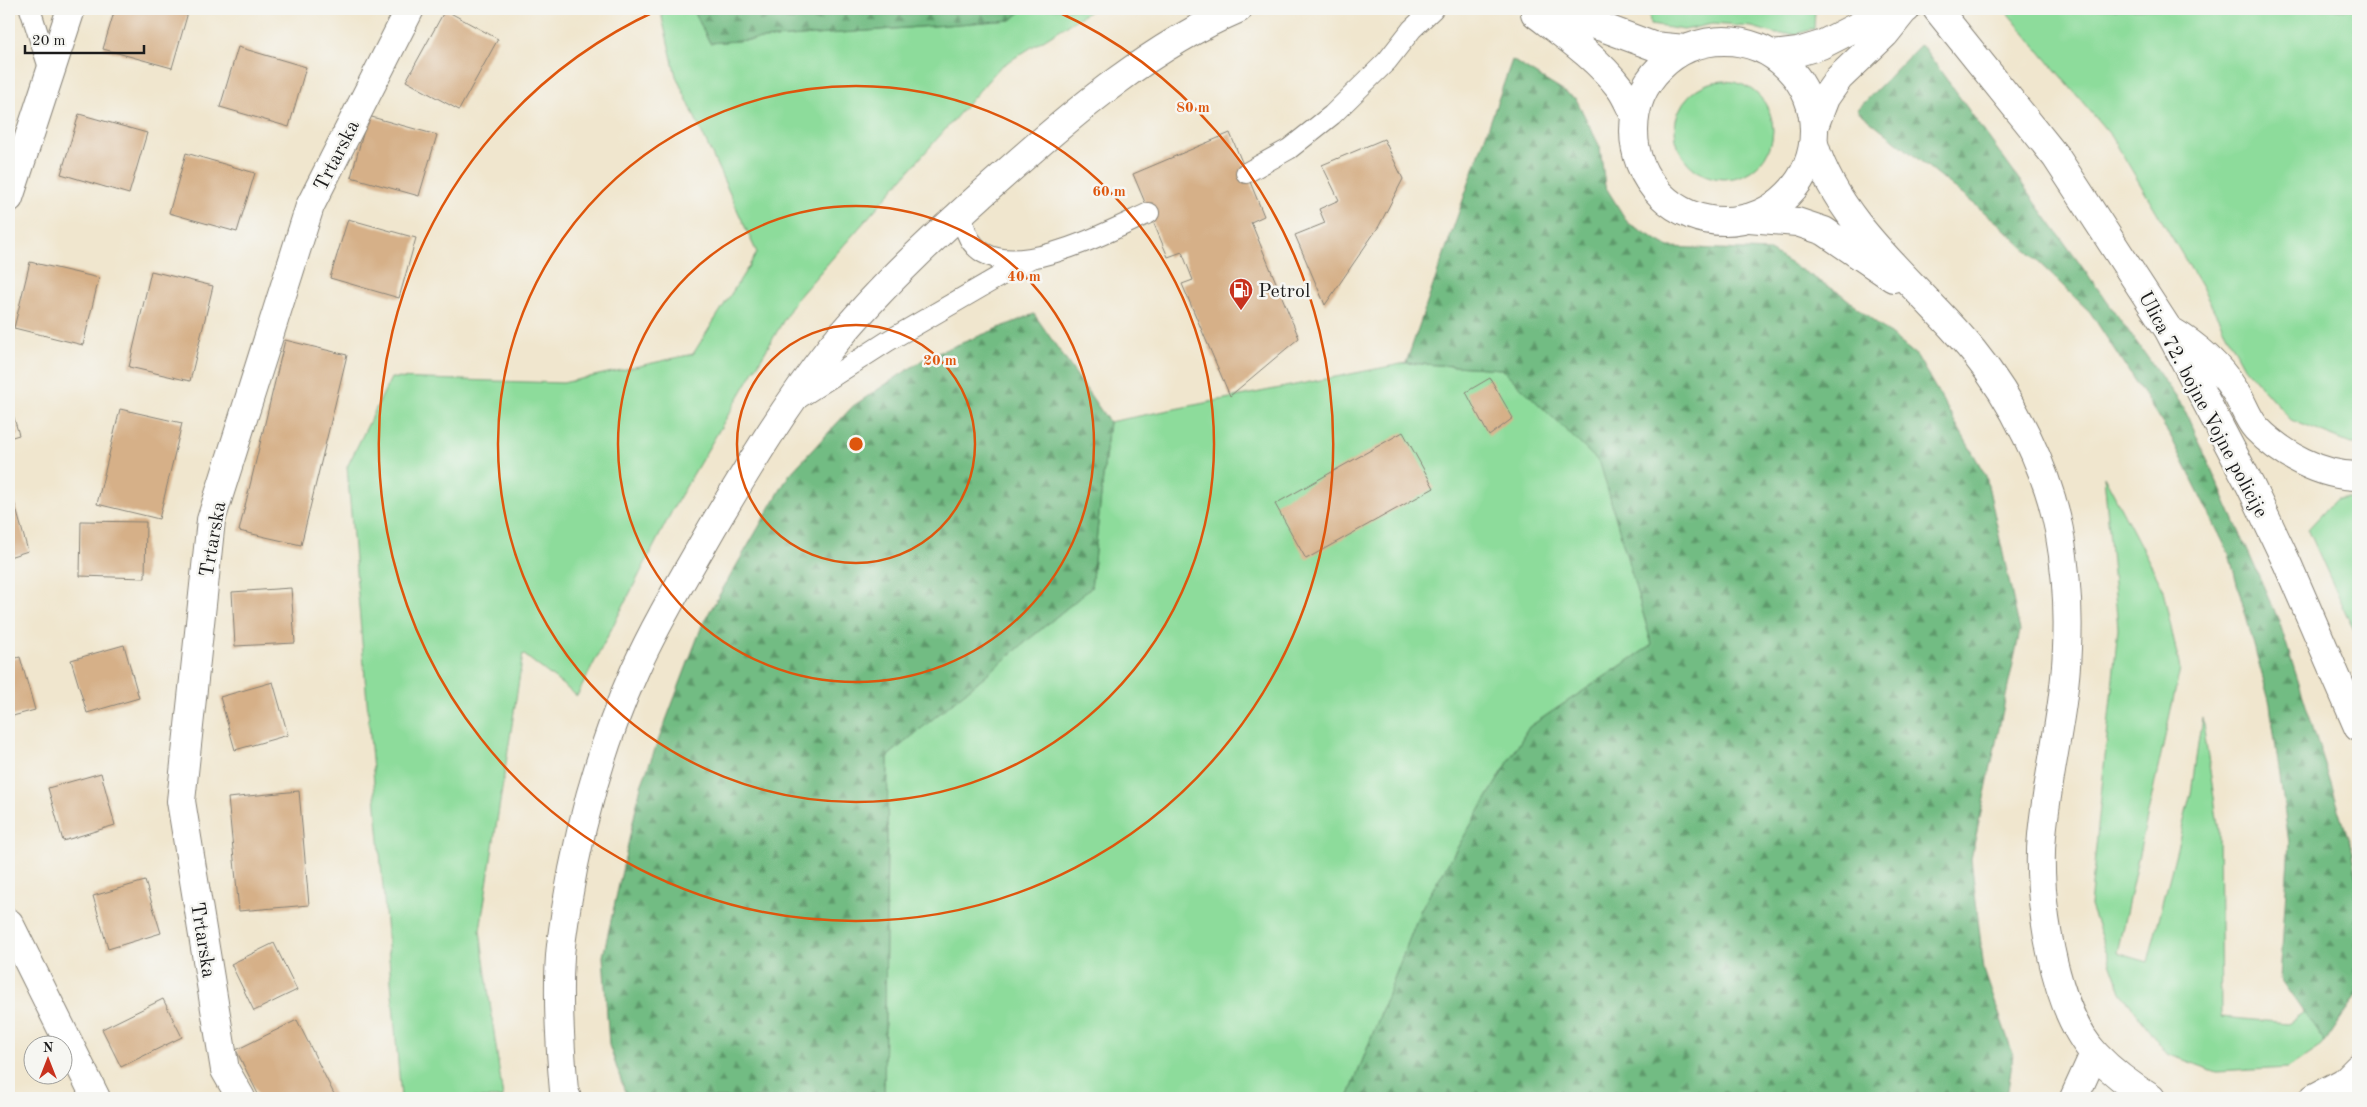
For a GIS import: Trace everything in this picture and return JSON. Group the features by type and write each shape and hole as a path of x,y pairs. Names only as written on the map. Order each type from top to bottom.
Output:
{"main road":[{"path":"9,198 71,9"},
{"name":"Trtarska","path":"241,1098 225,1070 181,801 210,520 310,206 410,9"},
{"path":"567,1098 564,1091 558,1031 560,954 574,859 596,776 635,670 704,541 748,467 788,406 832,346 894,278 962,212 1105,90 1157,53 1206,23 1238,9"},
{"path":"1530,9 1578,46 1608,73 1622,90 1635,116"},
{"path":"1538,9 1602,27 1653,46 1684,49"},
{"path":"1749,218 1769,209 1786,196 1804,174 1825,98 1839,78 1885,34 1906,9"},
{"path":"1773,55 1798,52 1821,46 1864,23 1906,9"},
{"name":"Ulica 72. bojne Vojne policije","path":"1938,9 2056,157 2168,330 2275,538 2358,727"},
{"path":"1922,297 1824,232 1797,222 1749,218 1715,220 1688,214 1664,198 1647,177 1638,161 1634,143 1635,116 1640,96 1649,80 1660,67 1684,49 1703,43 1729,40 1752,45 1773,55 1798,78 1809,100 1814,134 1830,186 1849,213 1922,297 1974,351 2013,408 2045,480 2058,528 2067,588 2067,649 2042,837 2043,901 2050,954 2073,1020 2094,1054 2128,1084 2151,1098"},
{"path":"2168,330 2188,341 2207,356 2235,390 2255,427 2286,455 2314,467 2358,476"},
{"path":"9,923 96,1098"},
{"path":"2074,1098 2094,1054"},
{"path":"2314,1098 2344,1082 2358,1068"}],"lane":[{"path":"30,9 50,71"},
{"path":"1246,172 1289,149 1332,115 1381,67 1412,29 1433,9"},
{"path":"962,212 964,230 971,243 985,255 1015,261 1065,247 1149,213"},
{"path":"788,406 888,341 1031,258"}],"green space":[{"path":"660,9 693,9 710,43 1011,20 1024,9 1093,9 1000,67 795,301 674,507 577,696 523,654 480,930 503,1098 401,1098 347,467 391,378 563,383 693,354 757,253 676,76"},
{"path":"693,9 1024,9 1011,20 710,43"},
{"path":"1649,9 1815,9 1814,29 1796,34 1776,34 1752,27 1712,24 1684,30 1650,25"},
{"path":"2004,9 2358,9 2358,444 2351,444 2291,420 2244,367 2201,286 2112,137"},
{"path":"1921,44 2184,408 2279,621 2353,853 2358,886 2358,994 2325,1043 2280,979 2289,843 2270,704 2229,554 2171,437 2090,312 1999,224 1857,110"},
{"path":"1512,60 1576,99 1600,147 1605,186 1628,223 1669,247 1770,251 1841,294 1917,356 1986,476 2020,631 1971,859 1984,970 2013,1054 2007,1098 1348,1098 1421,909 1529,727 1652,645 1600,463 1502,369 1406,363"},
{"path":"1714,81 1734,81 1743,84 1759,95 1770,111 1773,120 1773,140 1770,149 1759,165 1743,176 1734,179 1714,179 1697,171 1683,157 1675,140 1675,120 1683,103 1697,89"},
{"path":"1034,314 1109,422 1091,588 888,756 884,1098 627,1098 609,1045 603,956 641,786 703,623 789,475 853,406 927,357"},
{"path":"1406,363 1502,369 1601,463 1652,645 1529,727 1421,909 1348,1098 884,1098 888,756 1091,588 1109,422"},
{"path":"2104,476 2162,586 2180,669 2117,953 2148,962 2191,793 2202,717 2219,831 2221,1017 2288,1023 2304,1012 2325,1043 2288,1068 2217,1072 2167,1054 2121,992 2090,906 2118,628"},
{"path":"2336,499 2358,499 2358,640 2308,529"}],"building":[{"path":"115,9 189,9 172,68 103,49"},
{"path":"445,10 498,39 459,110 406,81"},
{"path":"238,47 306,67 289,127 220,107"},
{"path":"79,114 147,133 129,194 61,174"},
{"path":"368,116 437,135 419,196 351,177"},
{"path":"1230,133 1264,216 1251,222 1299,338 1230,396 1182,284 1193,280 1182,252 1168,257 1133,174"},
{"path":"1384,139 1403,179 1379,226 1325,305 1295,235 1325,223 1319,209 1339,200 1322,165"},
{"path":"186,153 255,173 237,232 169,213"},
{"path":"348,219 416,238 399,298 330,278"},
{"path":"30,262 99,278 83,345 14,328"},
{"path":"151,271 213,286 190,381 129,367"},
{"path":"285,340 347,355 301,545 239,531"},
{"path":"1490,378 1513,418 1489,436 1466,392"},
{"path":"9,401 19,435 9,438"},
{"path":"120,409 182,423 159,519 97,504"},
{"path":"1403,432 1434,488 1306,559 1275,504"},
{"path":"13,498 28,551 9,557 9,500"},
{"path":"81,521 146,522 145,578 80,576"},
{"path":"291,588 295,643 235,646 232,592"},
{"path":"124,645 139,698 87,713 71,660"},
{"path":"20,657 35,710 9,717 9,660"},
{"path":"273,682 288,735 235,750 220,697"},
{"path":"101,773 115,825 63,841 48,788"},
{"path":"299,791 309,905 239,911 228,798"},
{"path":"145,881 161,933 108,949 93,896"},
{"path":"274,943 297,990 254,1011 231,964"},
{"path":"163,999 182,1037 121,1067 102,1029"},
{"path":"297,1020 336,1098 260,1098 236,1050"}],"place":[{"name":"Petrol","path":"1241,311"}]}
